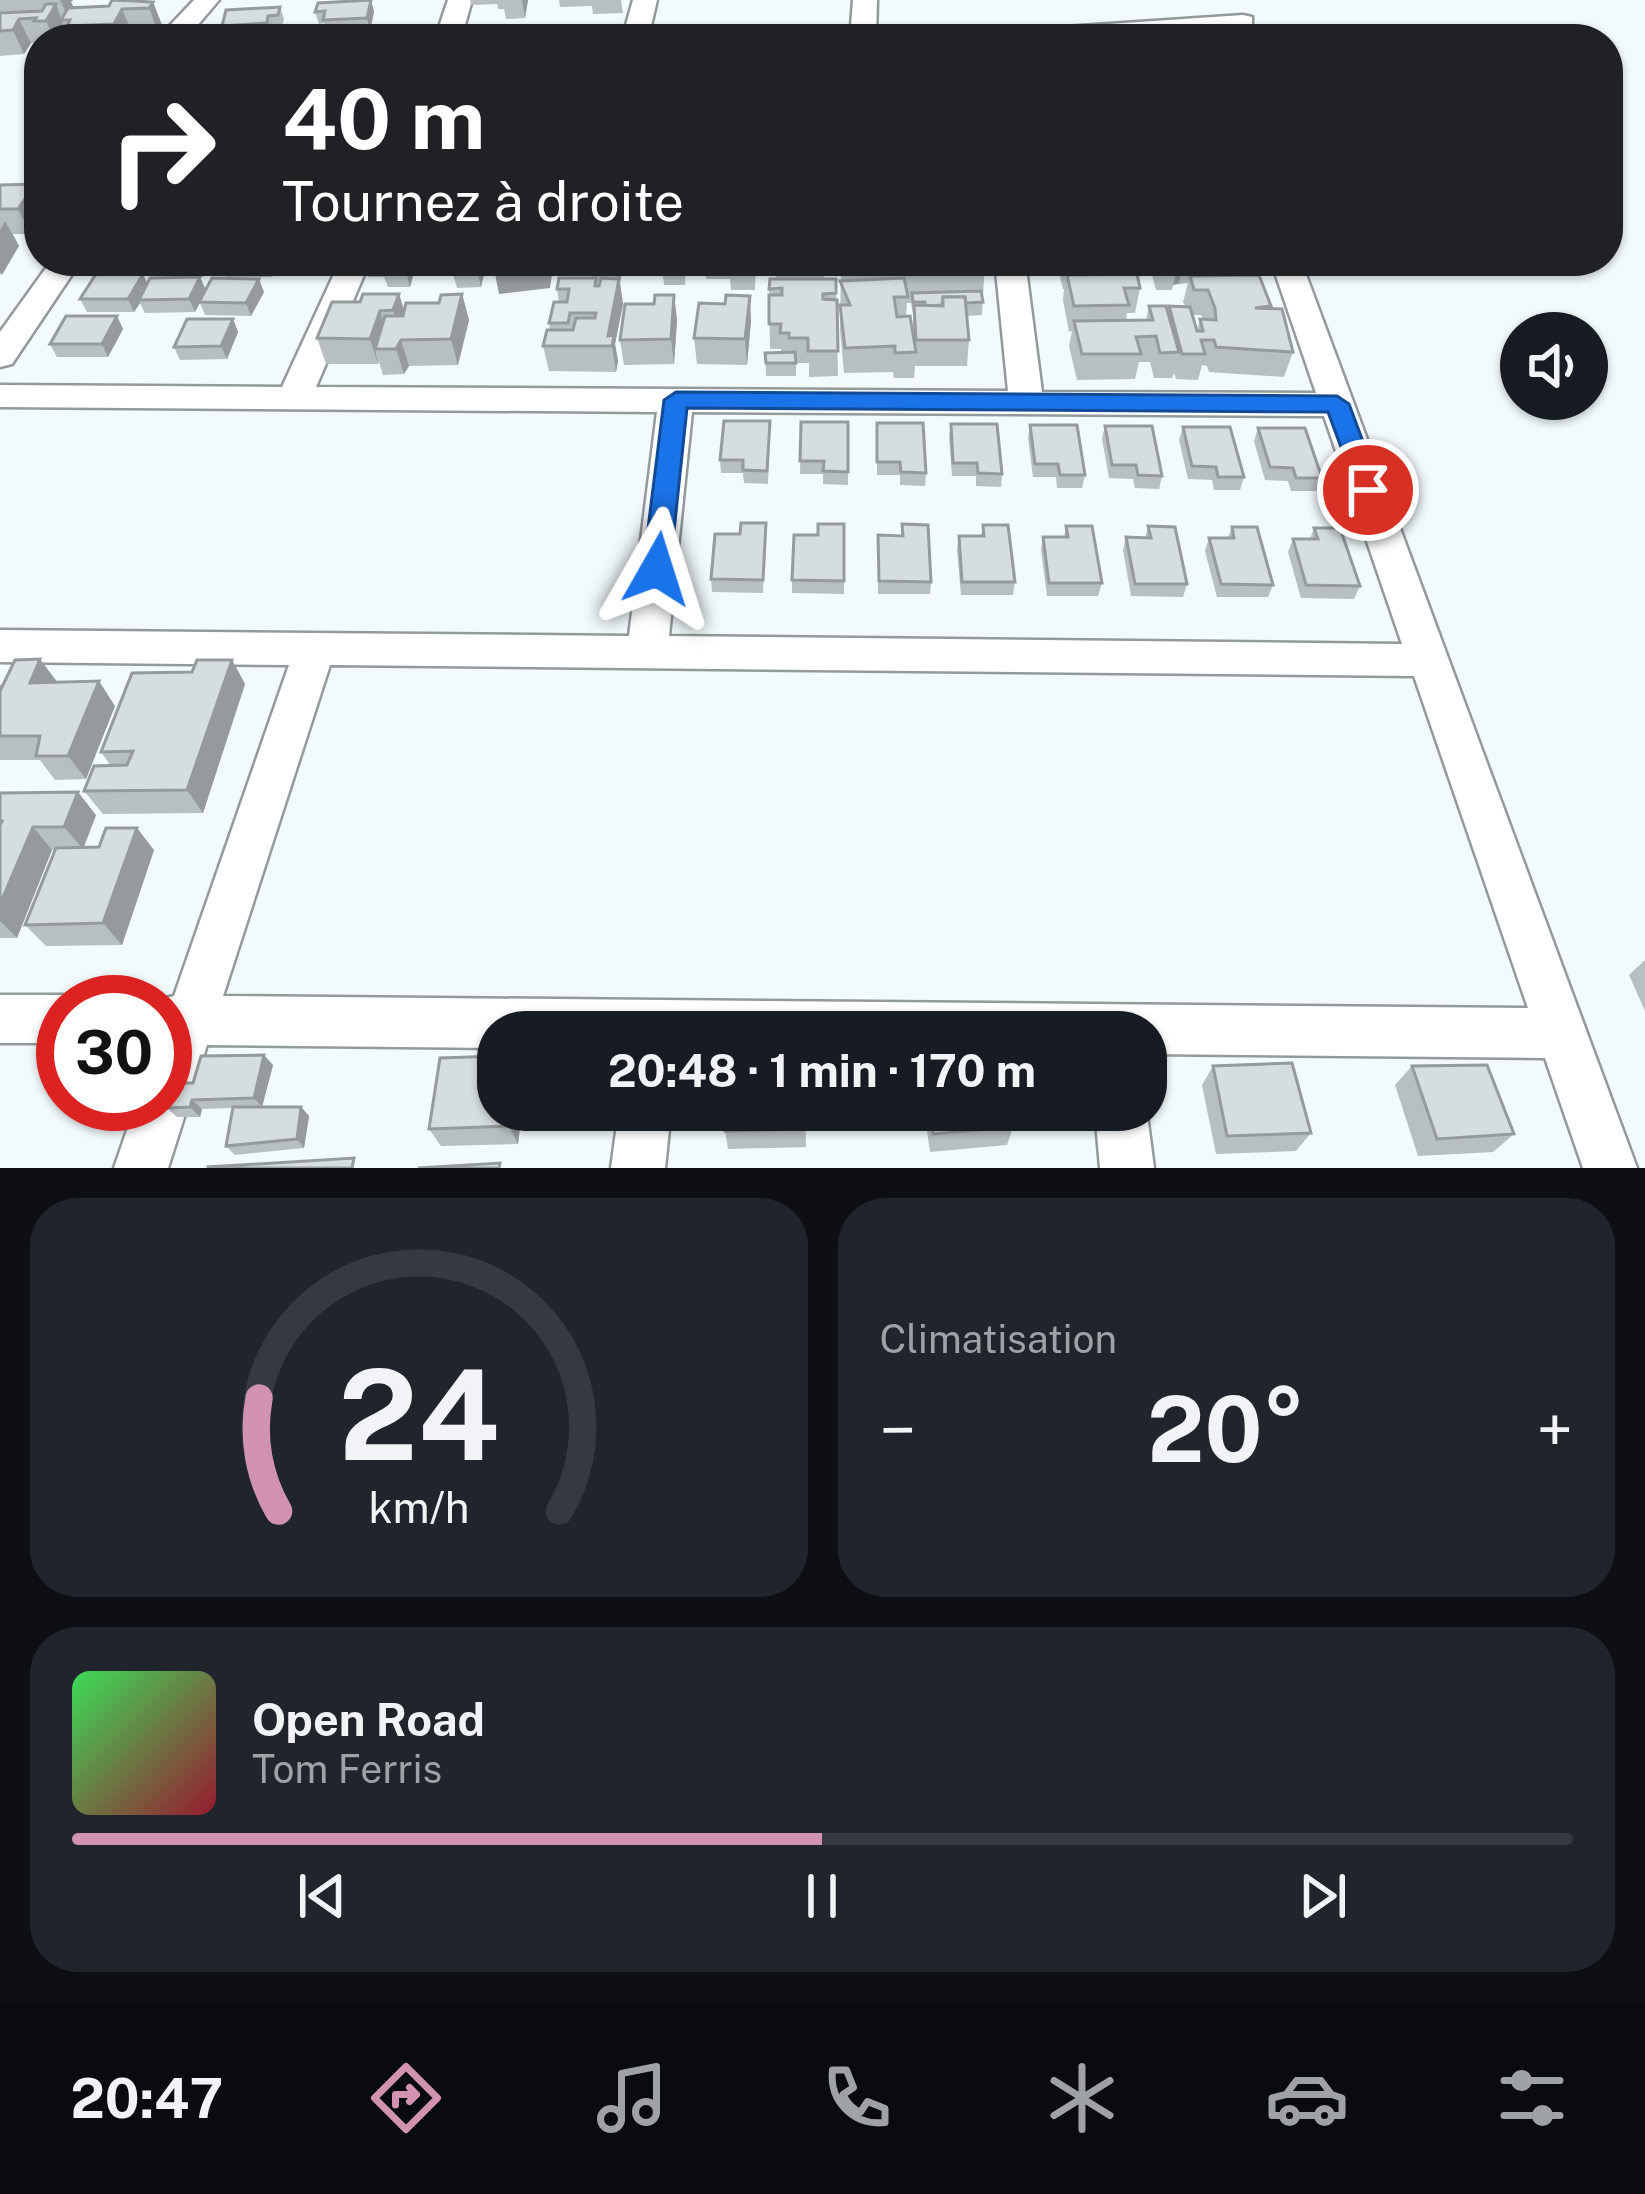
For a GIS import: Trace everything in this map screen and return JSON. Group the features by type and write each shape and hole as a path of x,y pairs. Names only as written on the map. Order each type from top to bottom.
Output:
{"street":[{"path":"184,24 207,0"},
{"path":"1235,24 1243,22"},
{"path":"0,356 56,276"},
{"path":"294,398 348,276"},
{"path":"1012,276 1025,403"},
{"path":"1291,276 1610,1168"},
{"path":"0,396 1337,404"},
{"path":"647,653 676,400"},
{"path":"0,646 1429,660"},
{"path":"192,980 315,650"},
{"path":"0,1019 36,1019"},
{"path":"192,1020 477,1025"},
{"path":"1167,1030 1562,1033"},
{"path":"141,1168 153,1131"},
{"path":"638,1168 642,1131"},
{"path":"1123,1131 1127,1168"}],"building":[{"path":"112,0 153,2 149,8 122,9 114,24 61,20 68,8 109,6"},
{"path":"371,0 367,18 323,20 325,11 315,12 318,3"},
{"path":"46,4 56,4 46,21 19,19 13,30 0,31 0,13 42,11"},
{"path":"280,7 278,15 268,16 267,23 252,24 222,24 226,10"},
{"path":"24,184 24,200 18,209 0,209 0,185"},
{"path":"95,276 142,276 128,299 80,299"},
{"path":"1067,276 1137,276 1140,288 1124,288 1129,305 1074,306"},
{"path":"1190,276 1259,276 1271,306 1255,308 1282,309 1293,352 1216,347 1214,340 1201,340 1205,354 1182,354 1169,306 1190,307 1197,331 1203,331 1200,319 1216,320 1208,290 1194,290"},
{"path":"200,277 189,299 139,300 150,278"},
{"path":"212,278 259,279 246,303 199,302"},
{"path":"559,278 596,278 595,286 601,278 619,279 608,336 614,335 612,346 543,346 547,330 573,330 576,318 595,318 596,313 570,313 568,323 549,323 554,302 567,302 569,289 557,289"},
{"path":"904,278 908,297 894,297 897,317 910,316 916,352 895,353 895,346 845,348 840,305 850,305 840,281"},
{"path":"770,279 836,279 836,293 823,294 823,299 837,300 838,351 808,351 808,338 789,338 789,333 780,333 781,324 769,324 769,295 782,295 782,288 769,289"},
{"path":"981,291 983,302 943,297 942,305 930,306 913,302 912,293"},
{"path":"363,294 399,294 393,310 380,311 370,339 317,338 332,302 360,302"},
{"path":"462,294 451,339 401,340 396,349 375,349 385,316 403,316 406,303 439,303 441,295"},
{"path":"655,295 674,295 671,339 620,340 625,304 654,304"},
{"path":"726,295 750,296 745,339 694,338 699,303 725,304"},
{"path":"943,297 965,297 969,340 916,340 914,305 943,306"},
{"path":"1149,306 1166,306 1179,352 1160,353 1156,336 1136,337 1141,354 1082,354 1074,321 1153,320"},
{"path":"66,316 117,316 102,344 50,344"},
{"path":"187,319 233,319 221,346 174,347"},
{"path":"795,352 796,363 766,363 765,353"},
{"path":"724,421 770,421 767,471 743,470 743,460 720,460"},
{"path":"801,422 848,422 848,472 823,471 824,461 800,461"},
{"path":"877,423 923,423 926,473 901,472 900,462 877,462"},
{"path":"951,424 997,424 1002,474 978,473 977,463 953,463"},
{"path":"1030,425 1077,425 1085,475 1060,475 1058,464 1035,464"},
{"path":"1105,426 1152,426 1162,476 1138,475 1136,465 1112,465"},
{"path":"1183,427 1230,427 1244,477 1218,477 1216,467 1192,466"},
{"path":"1258,428 1305,428 1322,478 1296,478 1293,468 1270,467"},
{"path":"741,523 766,523 763,580 711,579 715,534 740,534"},
{"path":"818,524 844,524 844,581 792,580 794,535 818,535"},
{"path":"902,524 928,525 931,582 879,581 878,535 903,536"},
{"path":"983,525 1008,525 1015,582 962,582 959,536 984,536"},
{"path":"1066,526 1092,526 1102,583 1049,583 1043,537 1068,537"},
{"path":"1148,526 1175,527 1187,584 1135,584 1126,537 1151,538"},
{"path":"1232,527 1257,527 1273,585 1221,584 1209,538 1234,538"},
{"path":"1314,528 1340,528 1360,586 1306,585 1293,539 1318,539"},
{"path":"40,659 30,683 99,681 68,756 36,756 40,736 0,736 0,691 15,660"},
{"path":"197,660 232,660 187,790 84,791 94,766 127,765 133,751 101,752 132,673 192,672"},
{"path":"78,792 64,827 33,827 0,904 0,793"},
{"path":"106,828 137,828 103,923 25,925 56,848 99,847"},
{"path":"264,1055 254,1098 192,1100 201,1056"},
{"path":"477,1057 477,1127 429,1129 440,1058"},
{"path":"1292,1063 1311,1133 1227,1136 1213,1066"},
{"path":"1487,1065 1514,1134 1437,1139 1412,1066"},
{"path":"233,1107 301,1107 297,1139 226,1146"},
{"path":"354,1158 352,1168 208,1168 208,1167"},
{"path":"500,1163 499,1168 418,1168"}],"route":[{"path":"657,569 676,400 1337,404 1368,490"}]}
